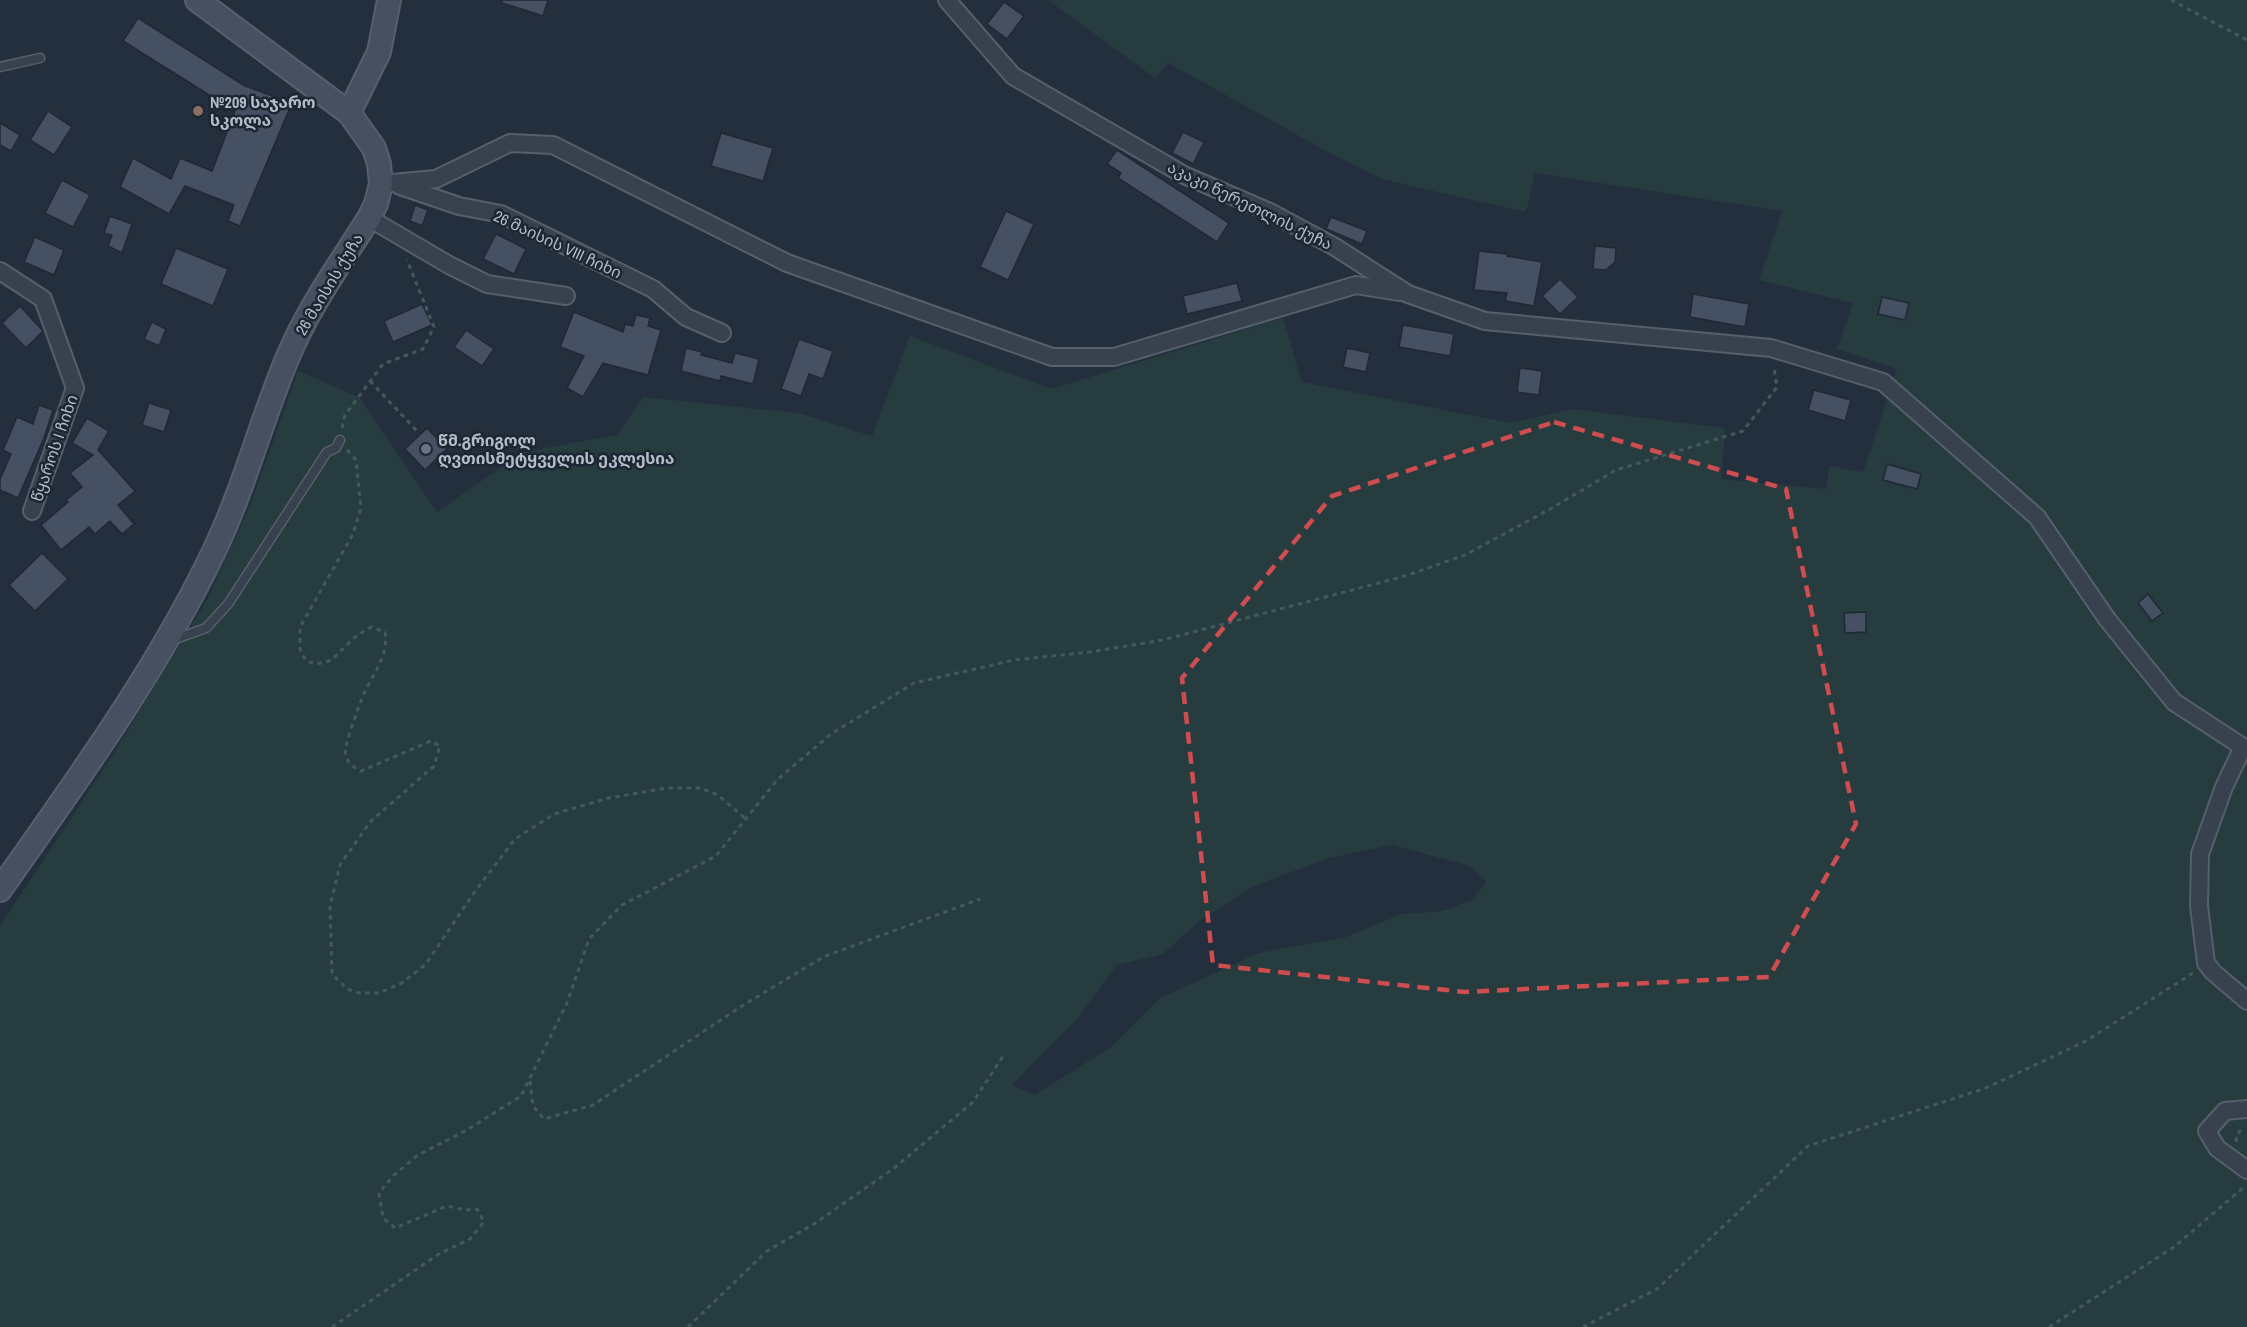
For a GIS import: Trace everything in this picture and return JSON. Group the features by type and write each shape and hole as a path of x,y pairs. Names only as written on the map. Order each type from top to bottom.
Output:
{"main road":[{"name":"26 მაისის ქუჩა","path":"0,890 104,742 170,634 215,549 293,346 314,304 369,218 376,204 381,184 380,164 374,148 349,113 197,0"},
{"path":"349,113 379,52 389,0"}],"street":[{"name":"აკაკი წერეთლის ქუჩა","path":"947,0 1013,76 1184,175 1270,212 1335,247 1408,294 1485,321 1771,348 1883,382 2037,518 2107,619 2174,702 2243,747 2224,787 2200,854 2199,906 2206,963"},
{"path":"381,184 436,179 510,143 553,145 787,263 1052,357 1114,357 1356,285 1408,294"},
{"name":"26 მაისის VIII ჩიხი","path":"381,184 402,186 459,206 501,214 653,289 686,317 722,333"},
{"path":"369,218 449,265 487,284 566,296"},
{"name":"წყაროს I ჩიხი","path":"0,271 43,299 75,388 32,511"},
{"path":"2206,963 2213,972 2247,1001"},
{"path":"2247,1109 2225,1111 2207,1131 2217,1148 2247,1170"}],"lane":[{"path":"0,67 40,58"},
{"path":"170,634 178,638 206,628 228,603 327,452 338,444"}],"path":[{"path":"2171,0 2247,40"},
{"path":"396,233 434,327 423,350 383,364 345,415 338,444 356,460 361,508 353,534 300,627 300,649 306,661 317,664 327,663 336,657 352,639 371,627 385,632 385,654 363,695 345,749 345,758 350,765 361,771 430,741 440,746 434,766 370,822 340,865 330,906 332,974 347,989 359,993 379,993 402,983 426,964 473,894 515,840 554,814 609,798 667,788 700,788 718,795 747,820"},
{"path":"332,1327 439,1254 470,1239 484,1222 477,1209 465,1210 447,1206 395,1228 382,1218 379,1192 393,1176 418,1155 467,1130 521,1096 567,1003 589,939 622,905 716,856 777,780 831,734 914,683 1014,660 1090,652 1163,640 1405,576 1465,555 1616,470 1743,431 1777,387 1771,348"},
{"path":"370,381 418,432"},
{"path":"530,1079 533,1106 544,1119 593,1105 742,1006 823,957 980,899"},
{"path":"1583,1327 1657,1289 1808,1146 1986,1088 2086,1041 2180,983 2206,963"},
{"path":"688,1327 767,1251 814,1224 893,1169 973,1102 1005,1053"},
{"path":"2049,1327 2174,1248 2247,1185"}],"highlighted area":[{"path":"1554,422 1786,489 1856,824 1769,977 1465,992 1213,965 1182,678 1332,496"}],"green space":[{"path":"1048,0 2247,0 2247,1327 0,1327 0,926 115,751 207,600 250,506 298,371 359,397 437,512 523,452 617,435 643,397 799,413 872,436 910,336 1051,389 1283,318 1302,382 1511,423 1573,409 1725,428 1721,479 1826,489 1829,466 1863,472 1897,369 1837,349 1853,303 1759,280 1782,211 1535,173 1526,212 1385,180 1328,152 1168,63 1155,78","holes":["1392,845 1470,866 1487,882 1471,900 1443,911 1402,914 1346,937 1259,953 1160,998 1111,1047 1035,1095 1012,1085 1079,1017 1117,965 1163,954 1198,922 1254,886 1329,858"]}],"building":[{"path":"502,0 548,0 543,16 502,3"},
{"path":"1004,2 1024,16 1007,39 987,24"},
{"path":"138,18 245,86 292,103 240,226 228,221 234,205 185,186 169,214 120,187 133,158 171,179 180,158 212,171 235,111 123,41"},
{"path":"48,111 72,127 54,155 30,140"},
{"path":"0,123 20,135 11,151 0,145"},
{"path":"1183,132 1204,142 1193,164 1172,153"},
{"path":"721,133 773,148 763,181 711,166"},
{"path":"1117,150 1229,223 1217,242 1118,178 1121,173 1107,164"},
{"path":"62,180 90,195 73,227 45,213"},
{"path":"415,205 428,210 422,226 410,221"},
{"path":"1006,211 1034,224 1008,280 980,267"},
{"path":"110,216 132,224 122,253 108,246 112,235 104,233"},
{"path":"1331,217 1367,231 1362,244 1326,229"},
{"path":"496,234 526,249 514,274 483,259"},
{"path":"35,237 64,250 54,275 24,262"},
{"path":"1595,246 1616,248 1615,262 1606,270 1593,269"},
{"path":"176,248 228,269 213,306 161,284"},
{"path":"1479,251 1507,254 1507,256 1542,262 1534,306 1505,301 1507,293 1474,290"},
{"path":"1560,279 1578,297 1560,314 1542,296"},
{"path":"1237,283 1242,301 1187,314 1183,296"},
{"path":"1693,294 1749,304 1745,327 1690,317"},
{"path":"1882,297 1909,303 1905,320 1878,314"},
{"path":"422,304 432,325 393,342 384,321"},
{"path":"20,306 43,331 26,348 2,323"},
{"path":"574,312 623,332 625,324 633,326 636,315 650,318 648,326 661,330 648,375 603,363 583,397 567,388 584,356 560,347"},
{"path":"152,322 166,329 159,346 144,339"},
{"path":"1403,325 1454,334 1450,356 1399,347"},
{"path":"466,330 494,349 482,366 454,347"},
{"path":"799,339 833,351 823,379 809,374 801,396 781,389"},
{"path":"686,348 702,352 701,355 732,363 735,353 759,359 753,384 721,376 720,381 681,371"},
{"path":"1347,348 1370,353 1366,372 1343,367"},
{"path":"1520,368 1542,371 1539,395 1517,392"},
{"path":"1814,390 1851,400 1845,421 1808,410"},
{"path":"149,403 171,410 164,432 142,425"},
{"path":"39,405 53,410 44,438 18,498 0,490 0,479 11,454 3,450 17,417 33,424"},
{"path":"87,418 109,431 98,450 135,491 118,505 134,524 122,534 110,521 95,534 89,527 61,550 41,525 82,487 70,473 93,455 72,443"},
{"name":"წმ.გრიგოლ ღვთისმეტყველის ეკლესია","path":"427,428 447,449 425,470 405,449"},
{"path":"1887,464 1921,474 1917,489 1883,480"},
{"path":"42,553 68,579 35,611 9,585"},
{"path":"2148,594 2163,613 2152,621 2138,603"},
{"path":"1866,612 1866,632 1845,633 1844,613"}],"place":[{"name":"№209 საჯარო სკოლა","path":"198,111"},
{"name":"წმ.გრიგოლ ღვთისმეტყველის ეკლესია","path":"426,449"}]}
